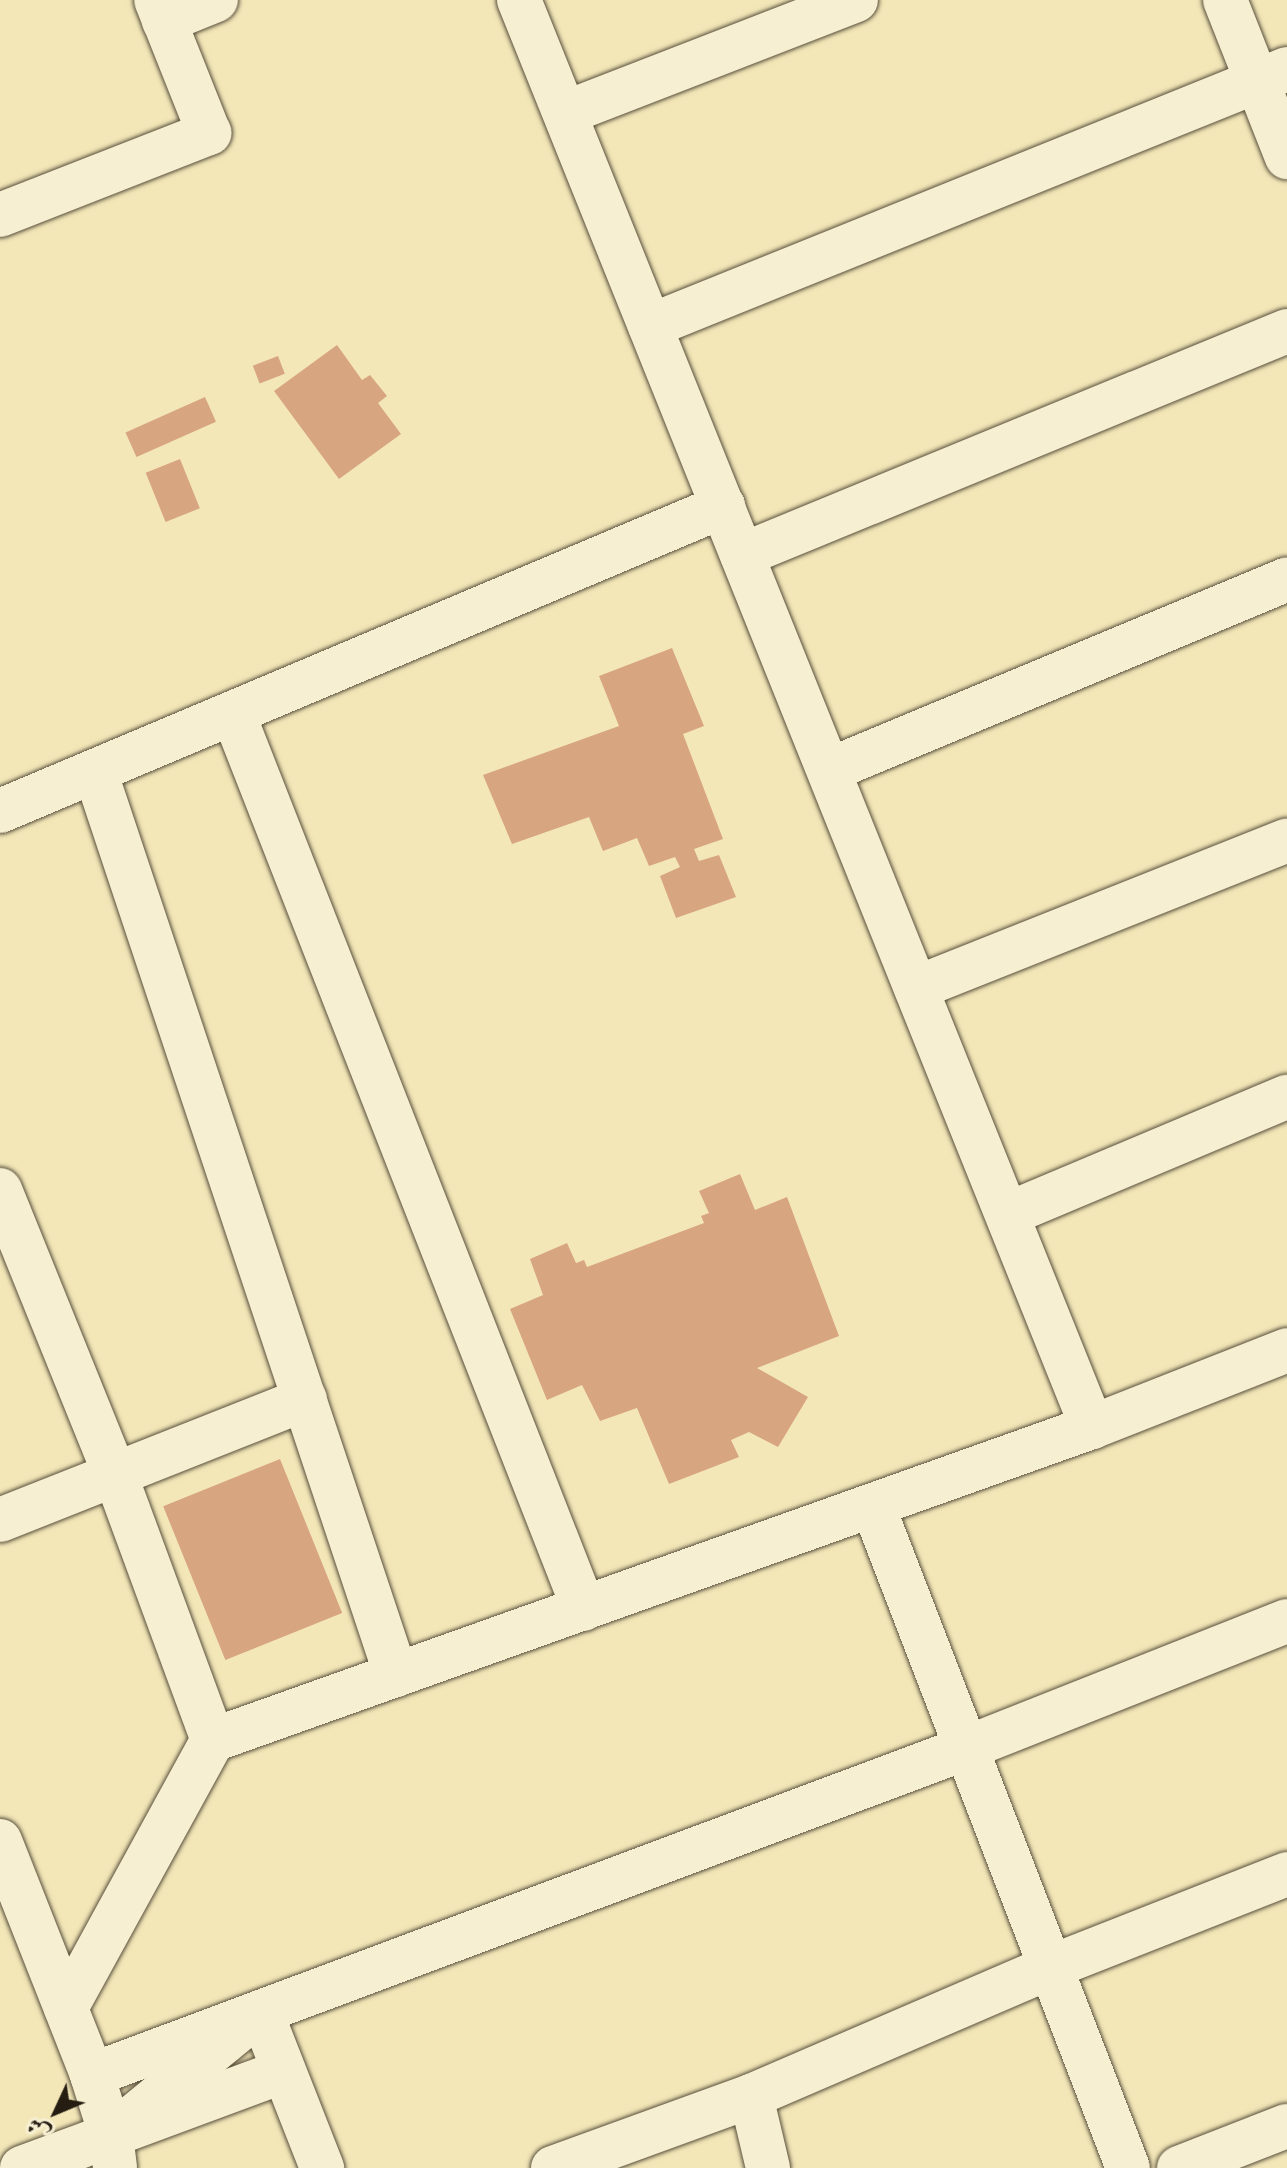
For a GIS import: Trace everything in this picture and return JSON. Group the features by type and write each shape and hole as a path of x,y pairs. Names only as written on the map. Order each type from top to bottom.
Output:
{"street":[{"path":"2,210 209,133 160,10 216,0"},
{"path":"519,0 1092,1427"},
{"path":"565,113 856,0"},
{"path":"1225,0 1273,74 1287,157"},
{"path":"650,326 1273,74"},
{"path":"742,555 1287,331"},
{"path":"0,811 723,506"},
{"path":"829,770 1287,579"},
{"path":"233,713 584,1609"},
{"path":"95,771 396,1675"},
{"path":"916,988 1287,840"},
{"path":"1008,1214 1287,1097"},
{"path":"0,1190 115,1474 213,1740"},
{"path":"66,2008 213,1740 1092,1427 1287,1350"},
{"path":"0,1520 305,1399"},
{"path":"873,1506 1128,2168"},
{"path":"92,2075 966,1748 1287,1621"},
{"path":"0,1841 92,2075 113,2152"},
{"path":"553,2168 751,2096 1051,1967 1287,1874"},
{"path":"261,2012 322,2168"},
{"path":"113,2152 187,2073 261,2012"},
{"path":"92,2075 284,2071"},
{"path":"22,2168 113,2152 284,2071"},
{"path":"751,2096 768,2168"},
{"path":"1179,2168 1287,2126"}],"building":[{"path":"337,345 362,380 370,375 387,396 378,403 401,434 339,479 274,391"},
{"path":"278,356 285,374 260,383 253,366"},
{"path":"205,397 216,422 137,457 126,432"},
{"path":"180,459 200,508 166,522 146,473"},
{"path":"672,648 704,726 683,734 723,839 694,849 699,861 719,855 736,897 676,918 660,876 680,867 675,857 649,866 637,838 603,851 589,817 512,844 483,775 619,726 599,676"},
{"path":"740,1174 755,1210 787,1197 839,1336 757,1368 808,1397 778,1447 749,1432 731,1440 739,1457 669,1484 637,1408 600,1421 582,1385 547,1400 510,1309 543,1295 530,1259 567,1243 576,1263 584,1260 587,1267 704,1223 701,1216 709,1213 699,1191"},
{"path":"280,1459 342,1613 225,1660 163,1506"}]}
